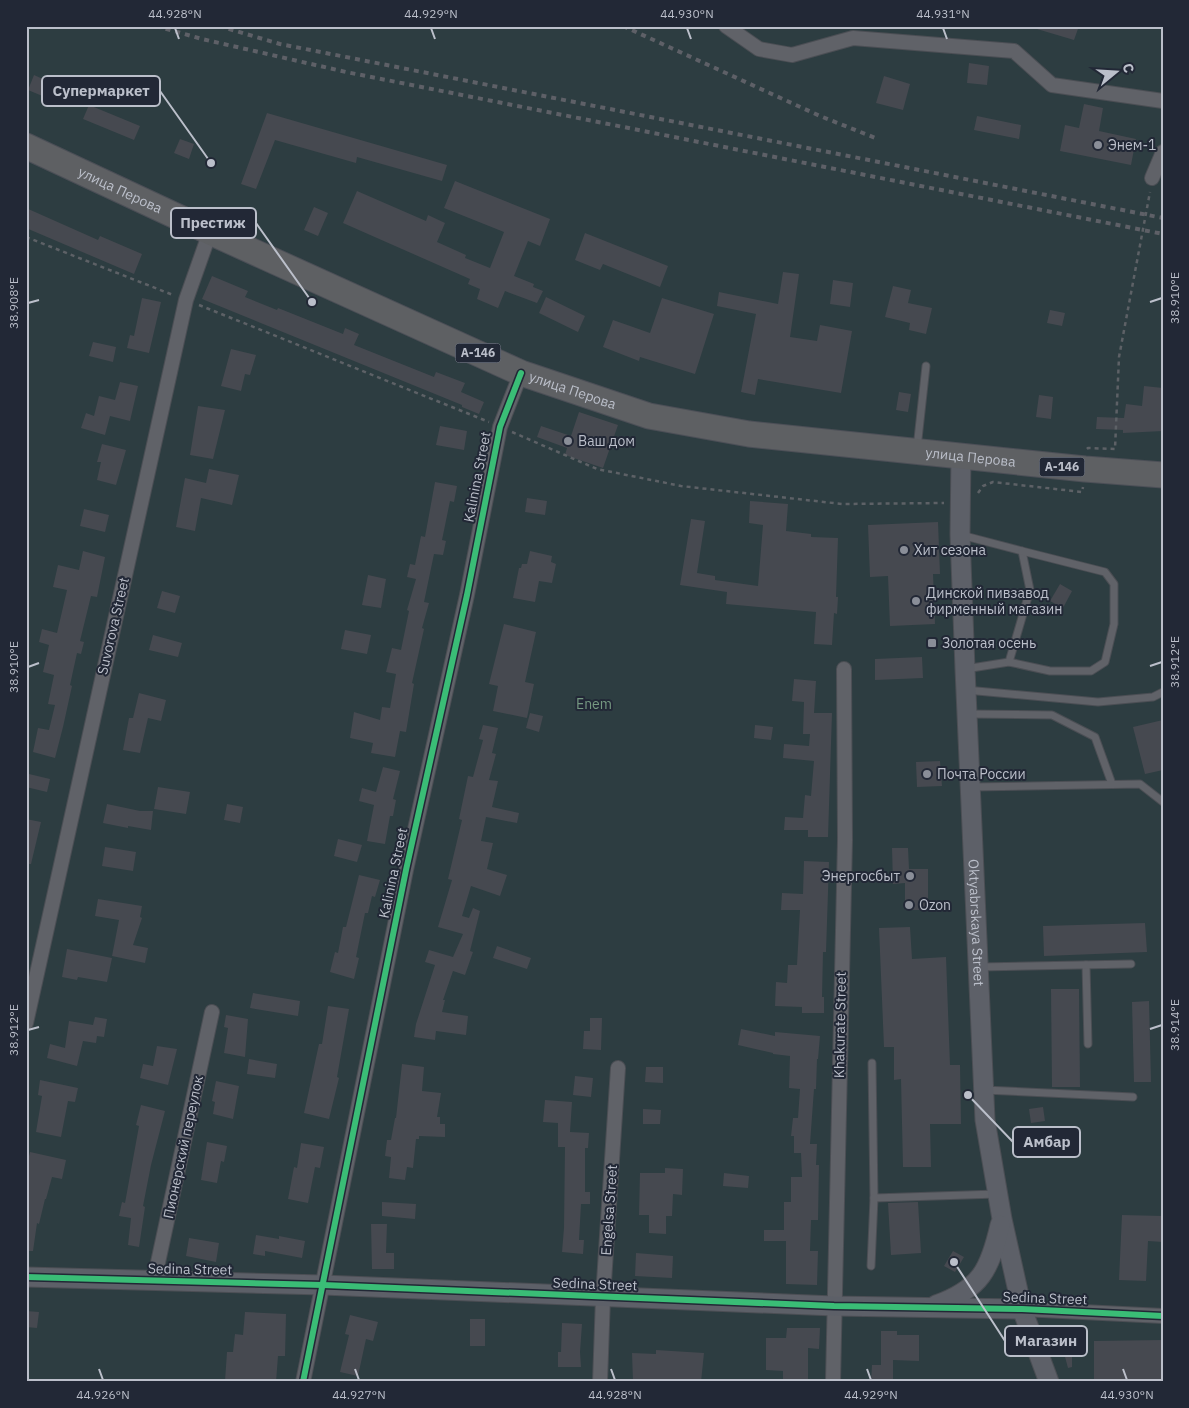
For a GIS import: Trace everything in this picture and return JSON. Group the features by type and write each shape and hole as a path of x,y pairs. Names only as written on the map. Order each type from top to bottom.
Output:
{"highway":[{"name":"улица Перова","path":"26,146 210,232 522,373 649,416 749,434 1085,469 1162,474"}],"street":[{"path":"726,26 759,49 792,55 853,38 1014,51 1052,85 1163,101"},
{"path":"1152,178 1163,152"},
{"name":"Suvorova Street","path":"26,1023 186,300 210,232"},
{"name":"Kalinina Street","path":"303,1382 404,880 465,604 500,426 522,373"},
{"name":"Oktyabrskaya Street","path":"961,456 960,534 965,669 986,1120 997,1194 1022,1309 1049,1382"},
{"name":"Khakurate Street","path":"832,1382 845,840 844,669"},
{"name":"Пионерский переулок","path":"154,1281 212,1012"},
{"name":"Engelsa Street","path":"600,1382 603,1297 618,1068"},
{"path":"928,1308 956,1298 975,1284 988,1266 995,1249 1002,1219"},
{"name":"Sedina Street","path":"26,1277 322,1285 834,1306 1022,1309 1163,1316"}],"lane":[{"path":"916,451 926,366"},
{"path":"960,534 1022,552 1106,572 1114,584 1114,624 1106,662 1091,671 1050,671 1009,662 965,669"},
{"path":"1009,662 1030,590 1022,552"},
{"path":"966,690 1098,702 1153,697 1163,692"},
{"path":"967,714 1052,715 1095,737 1112,784"},
{"path":"970,788 1140,784 1163,802"},
{"path":"978,967 1131,964"},
{"path":"1086,965 1088,1044"},
{"path":"871,1266 874,1198 872,1063"},
{"path":"984,1090 1133,1098"},
{"path":"874,1198 997,1194"}],"path":[{"path":"26,237 500,426 597,469 681,486 842,504 960,503 971,501 983,486 993,482 1082,492 1088,448 1115,449 1119,357 1152,178"}],"green space":[{"name":"Enem","path":"26,26 1163,26 1163,1382 26,1382"}],"building":[{"path":"1038,26 1079,26 1074,40 1037,29"},
{"path":"969,63 989,66 987,85 967,83"},
{"path":"34,75 58,86 52,100 28,90"},
{"path":"884,76 910,84 903,110 876,103"},
{"name":"Энем-1","path":"1084,104 1103,108 1099,131 1136,139 1131,165 1060,151 1065,125 1079,128"},
{"path":"89,105 140,126 134,140 83,119"},
{"path":"267,113 447,165 442,181 357,157 356,163 275,140 256,189 241,184"},
{"path":"977,116 1021,125 1019,139 974,130"},
{"path":"180,139 194,144 189,159 174,153"},
{"path":"455,181 550,219 540,246 528,241 514,276 534,284 533,287 543,291 537,303 505,291 498,308 477,299 480,289 468,284 470,279 343,223 357,191 426,221 428,215 445,223 437,242 466,255 465,258 490,268 504,232 444,208"},
{"path":"314,207 328,213 318,236 304,230"},
{"path":"26,208 98,240 100,236 142,254 134,274 26,228"},
{"path":"585,233 668,266 660,287 603,264 600,270 575,260"},
{"path":"783,272 799,274 790,337 817,341 820,325 852,331 841,393 758,379 755,395 741,392 756,314 717,306 719,292 778,304"},
{"path":"212,276 248,291 245,297 277,310 278,308 343,334 345,328 359,334 354,345 434,377 436,372 465,383 461,392 484,402 479,414 462,407 462,405 202,299"},
{"path":"833,280 853,283 850,307 830,304"},
{"path":"893,286 911,290 908,303 932,308 926,334 909,330 910,323 885,317"},
{"path":"546,297 585,316 578,332 539,313"},
{"path":"142,298 161,302 149,353 127,348 130,335 134,336"},
{"path":"662,298 714,314 695,374 640,357 639,361 603,347 613,320 650,333"},
{"path":"1050,310 1065,313 1062,326 1047,323"},
{"path":"93,342 116,347 113,362 89,356"},
{"path":"231,349 256,355 250,375 245,374 241,391 221,386"},
{"path":"120,382 138,386 130,421 110,416 105,435 81,428 86,413 94,416 99,396 115,400"},
{"path":"1144,386 1163,388 1163,431 1123,433 1123,430 1096,429 1097,417 1124,418 1126,404 1142,406"},
{"path":"899,392 911,394 908,412 896,410"},
{"path":"1039,395 1053,397 1051,419 1036,417"},
{"path":"198,406 225,410 213,459 190,455"},
{"path":"579,412 618,425 603,468 565,455 567,448 537,437 541,426 571,436"},
{"path":"440,426 467,431 464,450 436,445"},
{"path":"102,444 126,450 116,485 97,480 101,462 97,462"},
{"path":"209,469 239,475 232,505 201,498 195,531 176,527 185,478 206,483"},
{"path":"435,482 457,486 454,502 450,501 442,540 446,541 443,555 434,554 424,602 429,603 422,628 424,629 412,683 414,684 406,732 400,731 395,757 371,753 373,743 350,738 354,712 380,720 382,707 390,708 396,674 386,672 392,648 401,650 409,611 407,610 416,579 407,577 410,564 415,565 421,536 425,537"},
{"path":"527,498 547,501 545,515 525,512"},
{"path":"750,501 788,504 786,531 811,534 811,537 838,538 836,597 838,597 837,614 834,613 832,645 814,644 816,612 726,604 727,592 680,585 691,519 705,521 697,573 715,576 715,580 758,586 763,525 749,523"},
{"path":"84,509 109,515 105,532 80,526"},
{"name":"Хит сезона","path":"938,522 940,574 933,574 935,624 890,626 888,576 870,577 868,525"},
{"path":"83,551 105,557 97,597 91,596 80,641 84,642 81,654 77,653 70,685 72,686 55,758 33,752 38,728 49,730 55,705 48,704 54,675 43,672 49,645 39,642 42,629 57,633 67,590 53,587 58,565 79,570"},
{"path":"530,551 552,556 551,562 556,564 552,583 539,581 535,602 513,598 519,568 521,568 522,564 527,564"},
{"path":"368,575 386,579 381,608 362,605"},
{"path":"1060,584 1072,591 1063,608 1050,601"},
{"path":"162,591 180,596 175,613 157,608"},
{"path":"504,624 536,632 525,682 534,684 527,718 493,711 498,686 489,684"},
{"path":"345,630 371,635 367,654 341,649"},
{"path":"153,635 182,643 178,657 149,650"},
{"path":"922,657 923,678 875,680 875,659"},
{"path":"794,679 816,681 814,713 832,713 828,837 808,837 808,830 784,830 785,817 803,818 805,795 811,796 814,761 783,758 784,744 809,746 810,734 803,734 804,702 792,701"},
{"path":"139,693 166,700 161,721 148,718 140,753 123,750 129,718 133,718"},
{"path":"530,713 543,716 539,732 526,728"},
{"path":"1163,720 1163,770 1145,774 1133,727"},
{"path":"483,725 498,728 492,753 496,754 489,780 498,781 492,807 519,813 517,823 486,817 481,841 493,843 487,869 507,875 500,896 471,886 462,916 469,918 473,908 480,911 470,951 473,952 465,975 453,971 443,1000 445,1000 442,1012 468,1016 466,1035 436,1031 435,1040 414,1037 416,1024 435,965 425,962 429,950 453,957 463,934 438,927 452,880 448,879 462,820 459,819 468,776 473,777 483,740 479,739"},
{"path":"755,725 773,727 771,740 754,738"},
{"path":"940,761 942,786 917,787 916,762"},
{"path":"383,767 400,771 393,799 396,800 393,816 390,816 385,844 367,841 374,805 359,801 362,788 376,792"},
{"path":"29,774 50,779 47,792 26,787"},
{"path":"158,787 190,792 186,814 154,809"},
{"path":"107,804 140,811 153,811 151,830 103,823"},
{"path":"227,804 243,807 240,823 224,820"},
{"path":"26,819 41,822 31,864 26,864"},
{"path":"338,839 362,845 357,862 334,856"},
{"path":"105,847 136,852 133,871 102,866"},
{"name":"Энергосбыт","path":"892,848 908,848 909,869 928,869 928,910 905,910 905,883 893,884"},
{"path":"804,861 829,862 826,952 823,952 822,997 824,997 824,1013 802,1013 802,1007 775,1006 776,982 787,983 788,965 797,965 800,910 781,910 782,893 803,894"},
{"path":"359,875 380,880 375,897 372,896 368,913 365,913 356,957 359,958 354,979 330,972 335,952 338,953 343,927 346,927"},
{"path":"98,899 142,906 140,917 142,918 133,945 148,948 145,963 112,956 119,920 95,916"},
{"path":"1145,923 1147,952 1044,956 1043,926"},
{"path":"910,927 912,959 946,957 950,1065 960,1065 961,1124 930,1124 931,1167 903,1167 901,1079 894,1080 894,1047 884,1047 879,928"},
{"path":"497,946 531,958 527,969 493,958"},
{"path":"67,949 112,958 107,982 78,977 77,980 62,977"},
{"path":"1051,989 1079,989 1080,1087 1052,1087"},
{"path":"253,993 300,1001 298,1016 250,1008"},
{"path":"1149,1001 1151,1082 1134,1082 1132,1002"},
{"path":"328,1006 349,1009 337,1077 339,1078 329,1119 304,1113 319,1044 322,1044"},
{"path":"226,1015 248,1019 245,1057 224,1053 228,1028 224,1027"},
{"path":"95,1017 107,1019 104,1037 97,1036 96,1043 83,1041 77,1066 47,1058 50,1044 65,1048 69,1021 93,1025"},
{"path":"590,1018 602,1018 601,1050 583,1049 584,1031 590,1031"},
{"path":"741,1029 775,1036 775,1032 820,1036 810,1144 817,1144 816,1165 819,1165 818,1220 811,1220 810,1251 818,1251 817,1285 786,1284 786,1241 764,1241 764,1230 784,1230 784,1202 791,1202 791,1177 802,1177 801,1153 794,1153 794,1136 791,1136 793,1118 798,1118 800,1089 789,1088 790,1056 773,1054 738,1045"},
{"path":"157,1046 177,1049 168,1085 140,1078 143,1064 153,1066"},
{"path":"249,1059 277,1064 275,1078 247,1074"},
{"path":"402,1064 424,1067 422,1091 441,1093 437,1117 440,1117 440,1124 445,1124 445,1137 419,1136 419,1139 416,1139 413,1168 407,1167 405,1180 389,1178 391,1157 385,1156 387,1140 391,1140 396,1118"},
{"path":"646,1067 663,1067 663,1083 645,1082"},
{"path":"575,1076 593,1078 591,1097 573,1095"},
{"path":"40,1080 78,1088 75,1102 68,1101 61,1137 36,1132 42,1096 38,1095"},
{"path":"216,1081 239,1086 233,1119 213,1114 215,1102 212,1101"},
{"path":"545,1100 572,1102 570,1132 589,1133 588,1148 585,1148 585,1192 590,1192 590,1204 581,1204 579,1240 584,1240 583,1254 562,1252 565,1147 558,1147 558,1123 543,1122"},
{"path":"141,1105 165,1111 143,1206 145,1207 139,1247 128,1245 131,1218 119,1216 122,1202 125,1203 139,1126 136,1125"},
{"path":"1043,1107 1045,1121 1031,1123 1029,1109"},
{"path":"643,1109 661,1110 660,1124 643,1124"},
{"path":"207,1142 227,1146 224,1162 221,1161 217,1183 201,1180"},
{"path":"301,1143 324,1147 320,1168 315,1167 308,1203 288,1199 294,1167 297,1168"},
{"path":"30,1152 66,1160 62,1179 52,1177 39,1224 37,1223 33,1251 26,1251 26,1168"},
{"path":"665,1168 683,1169 682,1195 673,1194 672,1216 666,1216 666,1234 649,1233 649,1215 639,1215 640,1173 665,1173"},
{"path":"724,1173 749,1176 748,1188 723,1186"},
{"path":"382,1202 416,1204 415,1219 382,1216"},
{"path":"918,1202 921,1253 891,1255 888,1203"},
{"path":"1122,1215 1163,1216 1163,1242 1148,1241 1146,1281 1119,1280"},
{"path":"371,1224 387,1224 386,1253 394,1253 394,1269 372,1269"},
{"path":"256,1235 279,1239 279,1236 305,1241 302,1258 265,1251 265,1256 253,1254"},
{"path":"189,1238 219,1243 216,1262 186,1256"},
{"path":"953,1251 964,1257 955,1272 944,1266"},
{"path":"636,1253 673,1256 672,1278 635,1276"},
{"path":"26,1311 39,1312 37,1328 26,1327"},
{"path":"245,1312 286,1314 285,1356 278,1356 276,1382 225,1381 227,1352 233,1352 235,1334 243,1335"},
{"path":"350,1315 378,1322 373,1341 366,1339 358,1376 340,1372 349,1335 345,1334"},
{"path":"470,1319 485,1319 485,1346 470,1346"},
{"path":"562,1323 582,1324 581,1367 558,1367 558,1352 561,1352"},
{"path":"1057,1327 1072,1327 1072,1367 1068,1368"},
{"path":"787,1328 820,1328 819,1349 808,1348 808,1382 783,1382 783,1371 766,1370 766,1338 786,1338"},
{"path":"881,1331 897,1331 897,1335 919,1335 919,1361 893,1360 893,1382 871,1382 872,1365 881,1365"},
{"path":"1163,1340 1163,1382 1094,1382 1094,1341"},
{"path":"656,1350 704,1353 701,1382 633,1382 632,1353 656,1354"}],"railway":[{"path":"156,26 202,39 346,72 1163,234"},
{"path":"219,26 280,44 1163,218"},
{"path":"623,26 820,116 878,139"}],"cycle path":[{"path":"303,1382 406,870 467,595 500,427 521,373"},
{"path":"26,1277 323,1285 834,1306 1022,1309 1163,1316"}],"place":[{"name":"Энем-1","path":"1098,145"},
{"name":"Супермаркет","path":"211,163"},
{"name":"Престиж","path":"312,302"},
{"name":"Ваш дом","path":"568,441"},
{"name":"Хит сезона","path":"904,550"},
{"name":"Динской пивзавод фирменный магазин","path":"916,601"},
{"name":"Золотая осень","path":"932,643"},
{"name":"Почта России","path":"927,774"},
{"name":"Энергосбыт","path":"910,876"},
{"name":"Ozon","path":"909,905"},
{"name":"Амбар","path":"968,1095"},
{"name":"Магазин","path":"954,1262"}]}
